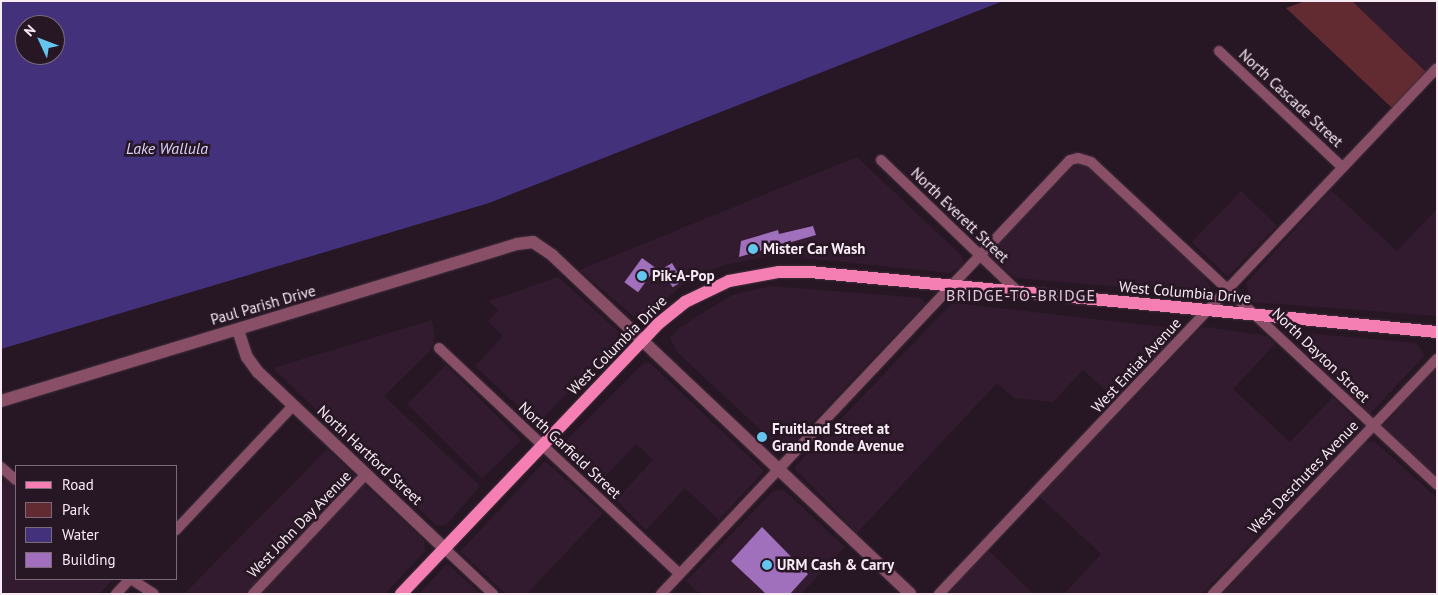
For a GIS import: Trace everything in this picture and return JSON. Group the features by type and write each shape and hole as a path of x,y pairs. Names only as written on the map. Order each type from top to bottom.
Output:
{"main road":[{"name":"West Columbia Drive","path":"401,594 642,340 700,293 754,275 810,272 1437,332"}],"street":[{"name":"North Cascade Street","path":"1219,51 1342,167"},
{"name":"West Entiat Avenue","path":"939,594 1437,68"},
{"name":"North Dayton Street","path":"980,255 1070,160 1086,158 1229,288 1437,485"},
{"name":"North Everett Street","path":"881,160 1018,292"},
{"name":"Paul Parish Drive","path":"1,401 517,244 534,242 546,250 642,340"},
{"path":"661,594 980,255"},
{"name":"North Hartford Street","path":"238,330 254,368 493,594"},
{"path":"642,340 910,594"},
{"name":"North Garfield Street","path":"440,348 680,574"},
{"name":"West Deschutes Avenue","path":"1213,594 1437,360"},
{"path":"178,528 294,406"},
{"path":"1,467 15,479"},
{"name":"West John Day Avenue","path":"253,594 366,474"},
{"path":"116,594 130,580"},
{"path":"133,580 154,594"}],"shaded area":[{"path":"1352,1 1437,1 1437,61 1426,72"},
{"path":"1079,153 1201,269 1211,289 1205,294 1015,278 986,254"},
{"path":"857,157 962,256 964,262 959,268 950,273 775,255 724,265 691,279 644,316 633,316 579,270"},
{"path":"1331,190 1397,251 1437,209 1437,316 1252,302 1246,283"},
{"path":"1241,191 1277,226 1228,277 1192,242"},
{"path":"558,277 618,331 617,342 537,424 475,366 503,336 488,321 498,310 489,301"},
{"path":"770,286 922,298 925,304 787,449 778,446 678,353 670,338 680,327 732,295"},
{"path":"956,303 1181,329 1117,401 1083,370 1053,402 1014,398 997,383 857,533 794,468 949,306"},
{"path":"432,320 435,339 430,351 384,396 480,486 446,525 437,526 273,368"},
{"path":"1207,327 1267,336 1275,344 1233,389 1290,442 1333,397 1362,426 1202,594 1064,594 1101,554 1039,496 1199,329"},
{"path":"1307,333 1416,343 1425,355 1370,414 1306,354 1300,339"},
{"path":"644,363 650,363 764,471 719,520 685,488 646,530 616,500 653,460 636,444 598,484 562,451 561,446"},
{"path":"446,365 521,440 482,479 407,404"},
{"path":"1437,365 1437,477 1382,427"},
{"path":"1374,441 1437,498 1437,594 1222,594 1363,443"},
{"path":"327,449 424,540 425,551 385,594 184,594"},
{"path":"545,461 603,513 527,594 506,594 460,552"},
{"path":"1,472 15,486 15,580 112,580 100,594 1,594"},
{"path":"784,490 845,547 801,594 700,594 686,581 773,491"},
{"path":"988,550 1034,594 947,594"},
{"path":"446,565 449,565 481,594 419,594"}],"green space":[{"path":"1305,1 1352,1 1426,72 1392,108 1286,8"}],"water":[{"name":"Lake Wallula","path":"1,1 1003,1 489,203 1,349"}],"building":[{"name":"Mister Car Wash","path":"813,226 816,235 739,257 741,241 778,230 779,234"},
{"name":"Pik-A-Pop","path":"642,258 656,268 638,292 624,282"},
{"path":"672,263 683,281 673,287 662,269"},
{"name":"URM Cash & Carry","path":"762,527 808,574 790,594 766,594 731,561"}],"place":[{"name":"Mister Car Wash","path":"753,249"},
{"name":"Pik-A-Pop","path":"642,276"},
{"name":"Fruitland Street at Grand Ronde Avenue","path":"762,437"},
{"name":"URM Cash & Carry","path":"767,565"}],"district":[{"name":"BRIDGE-TO-BRIDGE","path":"1021,295"}]}
